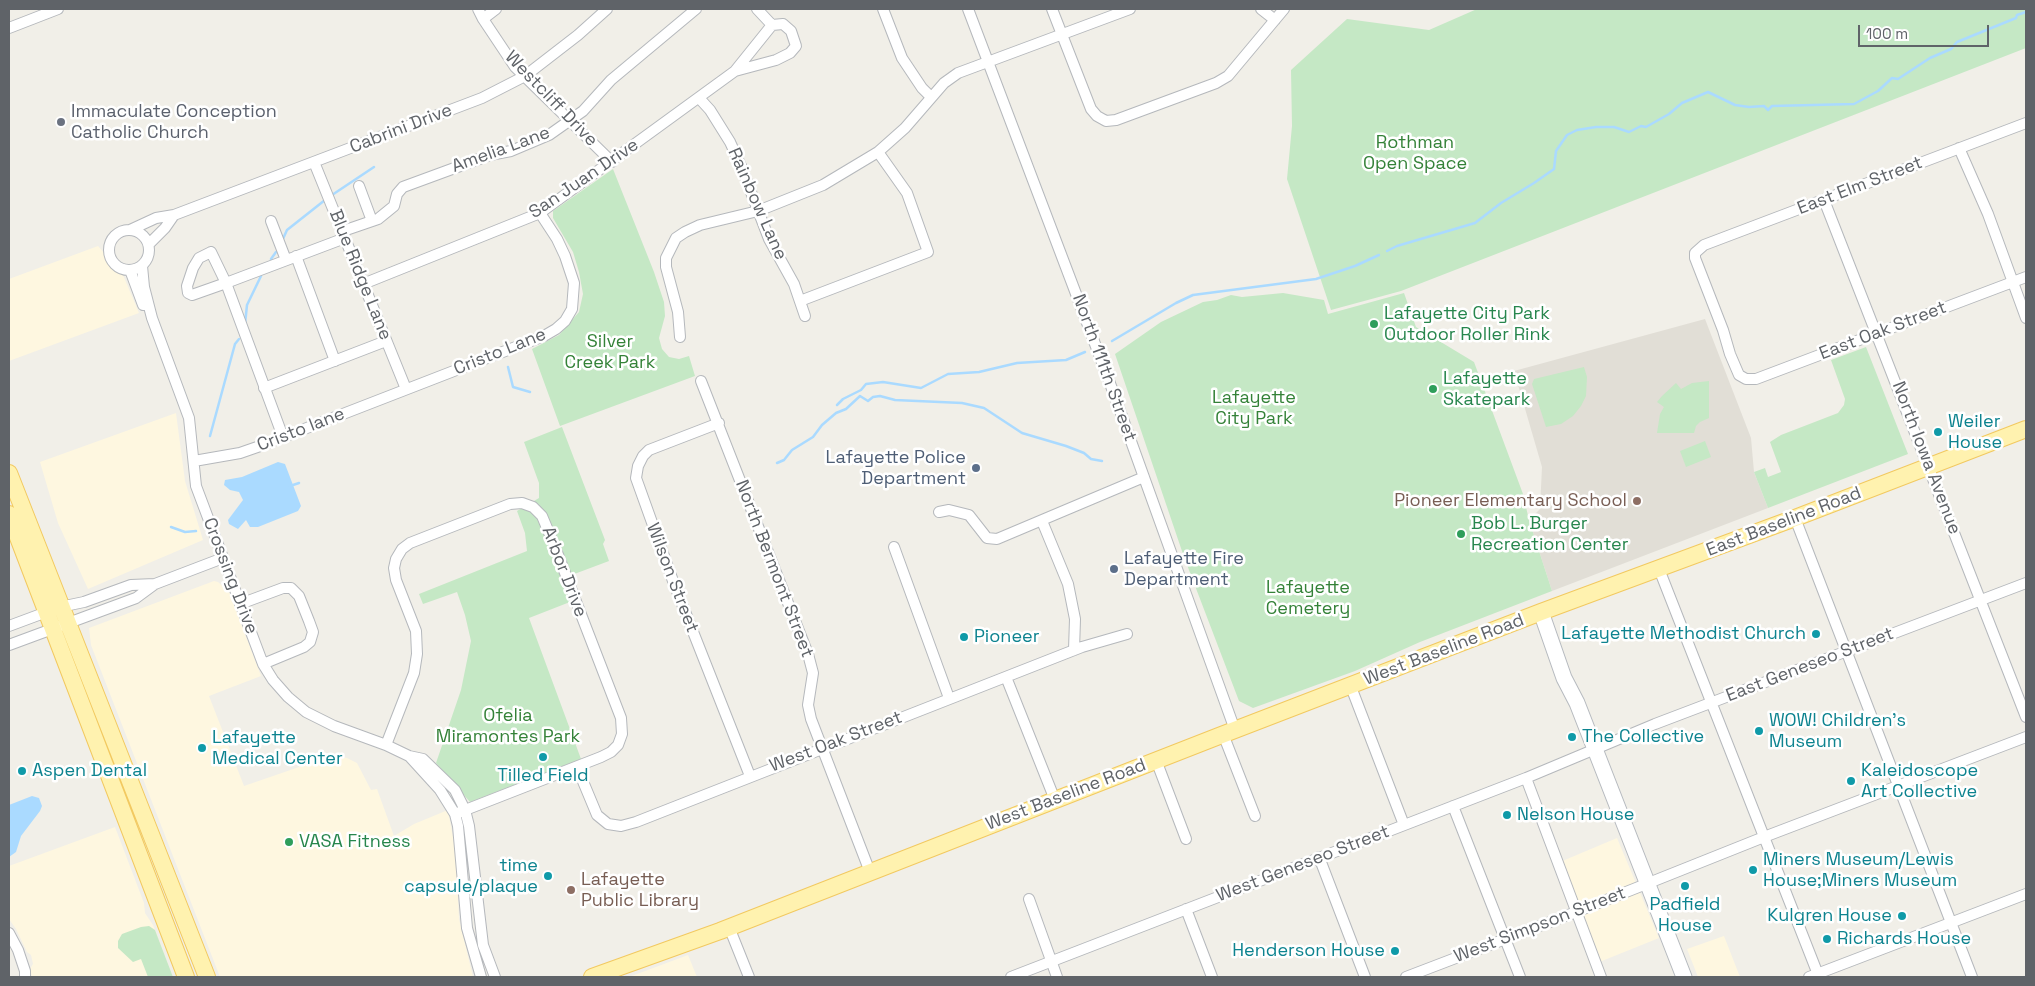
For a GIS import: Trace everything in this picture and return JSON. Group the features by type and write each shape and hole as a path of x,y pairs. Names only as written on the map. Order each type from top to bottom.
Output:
{"main road":[{"name":"East Baseline Road","path":"1541,612 1795,518 2026,429"},
{"path":"9,473 60,627 186,977"},
{"path":"9,514 54,609"},
{"name":"West Baseline Road","path":"592,977 729,927 1541,612"},
{"path":"60,627 144,815 207,977"}],"street":[{"path":"9,28 58,9"},
{"name":"Westcliff Drive","path":"478,9 515,67 612,162"},
{"path":"483,19 496,9"},
{"name":"Cabrini Drive","path":"130,230 156,218 174,214 482,98 526,76 578,35 607,9"},
{"name":"Amelia Lane","path":"226,283 212,252 199,258 192,268 187,290 192,295 226,283 291,258 378,219 394,206 397,194 403,187 490,155 511,151 549,135 570,121 599,96 611,80 696,9"},
{"path":"757,9 772,24"},
{"path":"883,9 902,58 922,88 931,97"},
{"name":"North 111th Street","path":"968,9 1039,192 1144,477 1255,816"},
{"path":"1052,9 1091,109 1097,116 1106,121 1116,120 1216,83 1228,76 1284,9"},
{"path":"680,337 678,312 666,268 666,258 676,238 684,232 700,225 758,211 823,185 878,152 905,128 944,83 958,73 988,60 1130,9"},
{"path":"1261,9 1275,20"},
{"name":"San Juan Drive","path":"363,284 540,213 735,71 772,24 783,24 787,27 794,37 796,46 790,54 776,60 735,71"},
{"name":"Rainbow Lane","path":"699,98 710,110 730,142 769,239 794,284 805,316"},
{"name":"East Elm Street","path":"1739,374 1697,265 1695,253 1704,245 2026,123"},
{"path":"1959,148 2026,318"},
{"path":"800,301 928,252 907,193 878,152"},
{"name":"Blue Ridge Lane","path":"314,162 406,389"},
{"path":"359,186 372,221"},
{"name":"North Iowa Avenue","path":"1824,200 2026,716"},
{"name":"Cristo Lane","path":"406,389 544,336 564,321 572,309 574,283 557,238 540,213"},
{"path":"142,266 130,270 118,267 114,263 109,251 113,238 118,233 130,230 142,234 149,244 165,228 174,214"},
{"path":"271,221 291,258 335,361"},
{"name":"Crossing Drive","path":"149,244 149,256 142,266 144,287 152,318 189,418 196,486 263,664 288,698 306,712 334,726 386,745 409,756 460,812 473,855 483,945 495,977"},
{"name":"Crossing Drive","path":"130,270 146,310 152,318"},
{"name":"East Oak Street","path":"1739,374 1746,379 1756,379 2026,277"},
{"path":"226,283 283,437"},
{"path":"264,388 386,341"},
{"name":"North Bermont Street","path":"700,381 719,423 808,654 813,673 808,705 811,719 870,872"},
{"name":"Cristo lane","path":"194,461 240,453 406,389"},
{"name":"Wilson Street","path":"719,423 650,450 643,456 638,466 636,478 673,581 750,776"},
{"path":"939,512 949,510 969,515 987,538 996,539 1144,477"},
{"name":"Arbor Drive","path":"386,745 414,673 417,654 416,631 396,580 394,568 396,559 410,543 510,504 522,503 533,507 542,516 621,718 622,734 618,745 611,752 460,812"},
{"path":"1795,518 1972,977"},
{"path":"1042,521 1068,584 1075,619 1074,650"},
{"path":"894,547 949,698"},
{"path":"9,645 136,598 155,584 223,558"},
{"path":"1659,569 1764,837 1815,976 2026,894"},
{"name":"East Geneseo Street","path":"1595,748 1846,650 2026,583"},
{"path":"9,626 54,609 84,602 131,585 155,584"},
{"path":"240,604 283,588 291,588 299,596 309,621 313,632 310,642 304,647 263,664"},
{"path":"1541,612 1564,678 1570,685 1684,977"},
{"name":"West Oak Street","path":"577,767 597,815 608,824 621,826 636,822 1074,650 1127,634"},
{"path":"1006,677 1055,800"},
{"path":"1351,686 1404,825"},
{"name":"West Simpson Street","path":"1406,977 2026,737"},
{"name":"West Geneseo Street","path":"1011,977 1526,778 1595,748"},
{"path":"1156,760 1186,839"},
{"path":"1526,778 1601,977"},
{"path":"1453,806 1520,977"},
{"name":"Crossing Drive","path":"460,812 458,826 467,928 481,977"},
{"path":"1320,857 1366,977"},
{"path":"1029,899 1057,977"},
{"path":"1186,909 1212,977"},
{"path":"729,927 749,977"},
{"path":"9,933 18,950 25,971 25,977"}],"shaded area":[{"path":"98,246 123,275 139,313 9,361 9,279"},
{"path":"1705,319 1751,438 1754,472 1768,508 1552,591 1529,520 1540,509 1542,467 1514,371"},
{"path":"176,413 185,481 203,540 88,589 58,523 40,462"},
{"path":"214,581 218,582 229,592 261,676 209,696 244,786 334,755 357,763 371,790 377,789 394,836 414,824 448,810 456,854 459,919 473,977 220,977 91,645 89,628"},
{"path":"115,827 144,903 145,913 153,925 173,977 32,977 30,969 33,964 31,955 27,952 9,919 9,866"},
{"path":"1617,838 1659,938 1597,963 1560,862"},
{"path":"1724,936 1740,977 1698,977 1687,949"},
{"path":"688,955 697,977 629,977"}],"green space":[{"name":"Rothman Open Space","path":"1477,9 2026,9 2026,48 1401,291 1331,310 1287,179 1292,126 1291,70 1347,19 1429,30"},
{"name":"Silver Creek Park","path":"613,169 664,302 665,316 659,338 662,349 669,357 679,359 689,356 695,376 560,426 532,349 559,335 579,312 583,294 573,252 553,218 553,211"},
{"name":"Lafayette City Park","path":"1283,293 1324,300 1328,314 1404,293 1416,327 1474,362 1523,494 1529,520 1552,591 1420,642 1355,671 1253,708 1239,701 1184,557 1115,354 1161,322 1203,302 1231,295 1242,297"},
{"path":"1866,347 1908,454 1768,508 1754,472 1765,468 1768,477 1781,472 1770,442 1781,435 1838,413 1844,405 1845,399 1831,360"},
{"path":"1584,367 1587,377 1586,396 1581,406 1573,416 1561,424 1546,427 1532,384 1534,379"},
{"path":"1709,381 1709,418 1696,426 1694,433 1657,433 1660,414 1664,407 1657,402 1662,396 1676,383 1681,389 1692,383"},
{"name":"Ofelia Miramontes Park","path":"562,427 605,540 603,544 609,561 561,579 570,602 529,618 581,759 470,802 436,763 461,690 471,641 465,615 457,592 423,604 419,594 527,551 525,533 517,511 539,498 539,483 524,442"},
{"path":"1705,441 1711,457 1686,467 1680,451"},
{"path":"149,926 155,930 173,977 148,977 141,959 133,962 118,948 118,941 122,934"}],"water":[{"path":"278,462 285,464 301,506 298,511 258,527 250,527 246,520 238,529 229,524 228,520 243,500 239,492 230,490 224,485 225,480 242,477"},
{"path":"32,796 39,798 42,806 21,836 16,852 9,857 9,805"}],"waterway":[{"path":"1387,251 1397,246 1475,223 1501,203 1554,169 1556,151 1567,135 1577,130 1614,127 1629,132 1641,126 1646,127 1669,114 1682,103 1708,92 1735,105 1749,107 1764,106 1768,110 1772,106 1854,104 1878,91 1892,78 1898,79 1930,58 1951,49 1957,42 2016,18 2017,15 2026,12"},
{"path":"332,195 374,167"},
{"path":"282,241 287,230 325,200"},
{"path":"271,259 276,252"},
{"path":"1112,341 1193,295 1316,279 1355,266 1379,255"},
{"path":"245,324 247,305 261,276"},
{"path":"210,436 235,344 239,339"},
{"path":"837,405 843,399 861,390 866,384 883,382 921,388 948,374 979,372 1017,363 1066,360 1085,352"},
{"path":"508,367 513,387 530,392"},
{"path":"777,463 784,460 792,450 813,437 822,425 836,413 846,409 860,396 868,401 873,397 880,396 895,400 962,403 984,408 1022,433 1066,446 1084,453 1091,459 1102,461"},
{"path":"290,486 299,483"},
{"path":"171,527 185,532 196,531"}],"place":[{"name":"Immaculate Conception Catholic Church","path":"61,122"},
{"name":"Lafayette City Park Outdoor Roller Rink","path":"1374,324"},
{"name":"Lafayette Skatepark","path":"1433,389"},
{"name":"Weiler House","path":"1938,432"},
{"name":"Lafayette Police Department","path":"976,468"},
{"name":"Pioneer Elementary School","path":"1637,501"},
{"name":"Bob L. Burger Recreation Center","path":"1461,534"},
{"name":"Lafayette Fire Department","path":"1114,569"},
{"name":"Lafayette Methodist Church","path":"1816,634"},
{"name":"Pioneer","path":"964,637"},
{"name":"WOW! Children's Museum","path":"1759,731"},
{"name":"The Collective","path":"1572,737"},
{"name":"Lafayette Medical Center","path":"202,748"},
{"name":"Tilled Field","path":"543,757"},
{"name":"Aspen Dental","path":"22,771"},
{"name":"Kaleidoscope Art Collective","path":"1851,781"},
{"name":"Nelson House","path":"1507,815"},
{"name":"VASA Fitness","path":"289,842"},
{"name":"Miners Museum/Lewis House;Miners Museum","path":"1753,870"},
{"name":"time capsule/plaque","path":"548,876"},
{"name":"Padfield House","path":"1685,886"},
{"name":"Lafayette Public Library","path":"571,890"},
{"name":"Kulgren House","path":"1902,916"},
{"name":"Richards House","path":"1827,939"},
{"name":"Henderson House","path":"1395,951"}],"park label":[{"name":"Lafayette Cemetery","path":"1308,598"}]}
